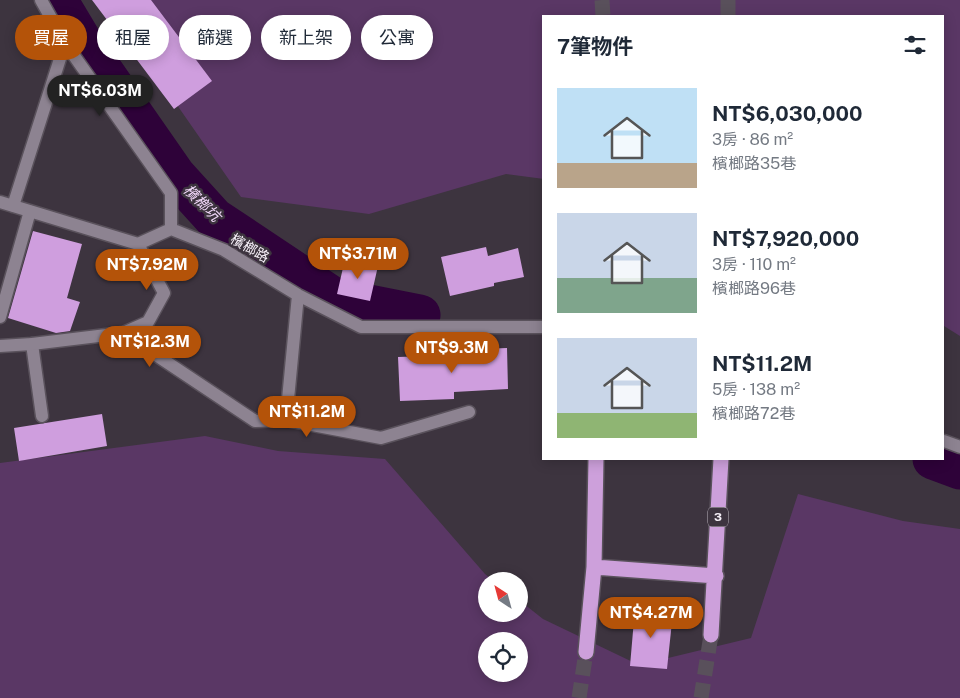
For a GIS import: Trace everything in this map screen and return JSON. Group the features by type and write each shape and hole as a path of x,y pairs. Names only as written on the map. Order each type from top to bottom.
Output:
{"highway":[{"path":"586,652 594,567 596,460"},
{"name":"3","path":"711,634 716,576 721,460"},
{"path":"594,567 716,576"}],"street":[{"path":"41,0 49,15"},
{"path":"13,206 60,60"},
{"path":"0,202 138,244 171,229 171,193 77,60"},
{"path":"0,317 30,211"},
{"name":"檳榔路","path":"171,229 224,250 298,295 361,327 542,327"},
{"path":"0,346 123,333 148,322 164,293 138,244"},
{"path":"286,420 298,295"},
{"path":"123,333 255,421 286,420 381,438 469,412"},
{"path":"32,344 42,416"},
{"path":"944,441 960,447"}],"shaded area":[{"path":"104,0 960,0 960,336 944,326 944,15 542,15 542,179 506,174 369,214 241,197 146,60 169,60 169,15 114,15"},
{"path":"205,436 278,451 385,459 483,572 478,572 478,622 528,622 528,607 543,619 639,665 751,638 798,494 903,521 960,529 960,698 0,698 0,463"}],"building":[{"path":"92,0 151,0 162,15 103,15"},
{"path":"169,24 179,37 179,60 196,60 212,81 174,109 137,60 169,60"},
{"path":"33,231 82,244 67,298 80,302 70,331 56,333 8,318"},
{"path":"486,247 488,256 518,248 524,277 494,283 494,286 450,296 441,257"},
{"path":"345,259 378,266 370,301 337,294"},
{"path":"507,348 508,389 454,392 454,399 400,401 398,357 455,355 455,350"},
{"path":"102,414 107,446 19,461 14,428"},
{"path":"635,608 673,612 667,669 630,666"}],"waterway":[{"name":"檳榔坑","path":"57,0 81,40 175,175 214,218 334,298 420,315"},
{"name":"檳榔坑","path":"936,460 960,469"}],"tunnel":[{"path":"602,0 603,15"},
{"path":"728,0 728,15"},
{"path":"701,698 711,635"},
{"path":"579,698 586,652"}]}
